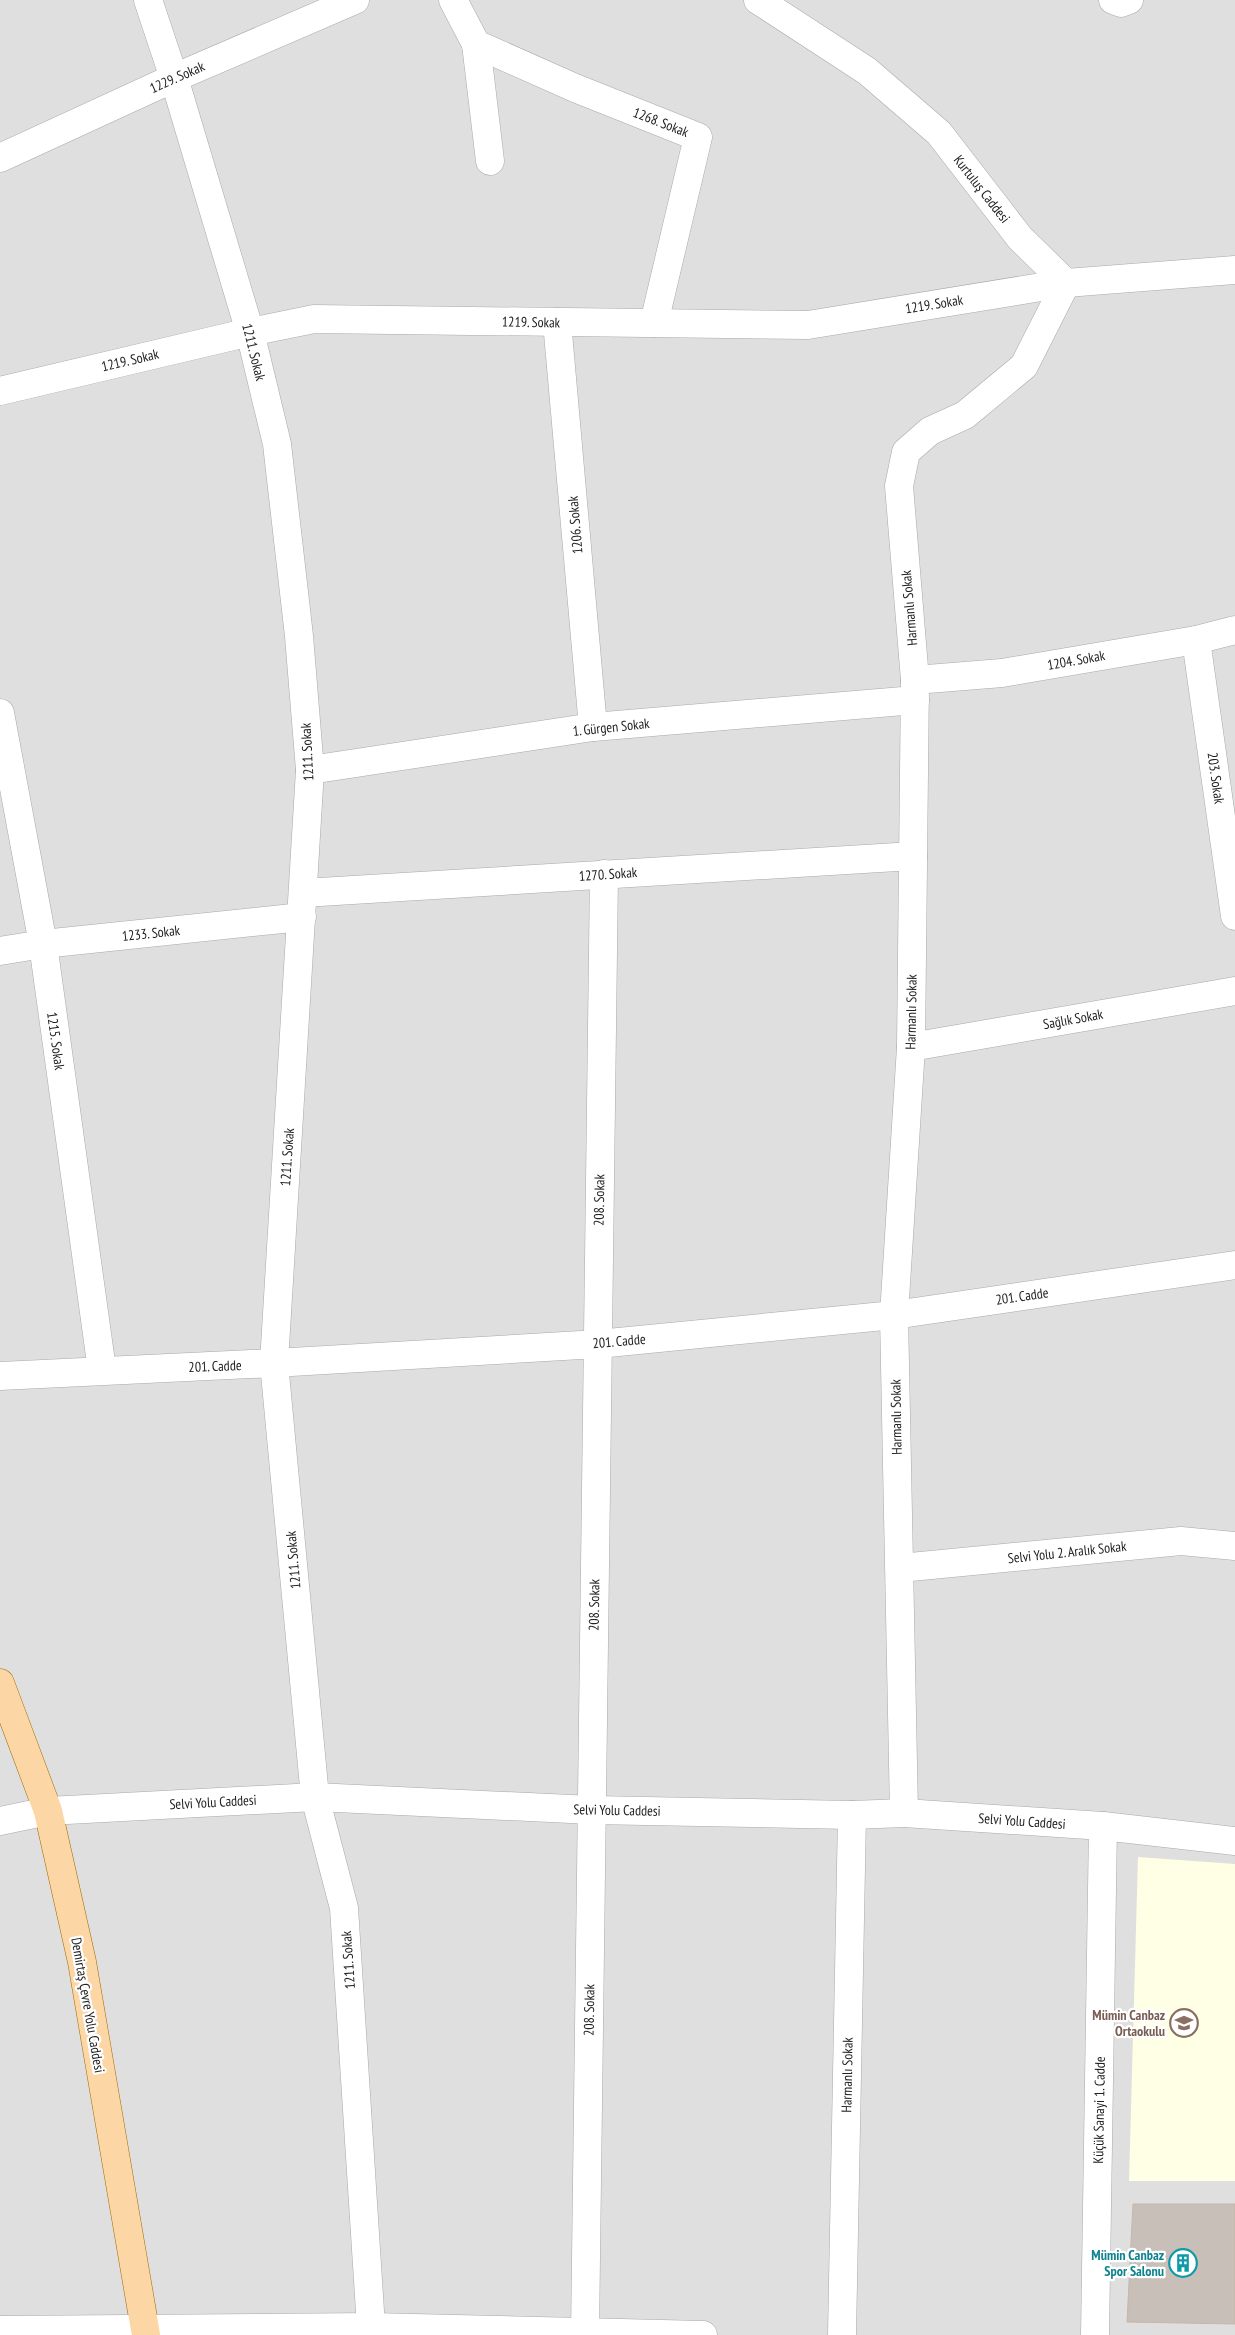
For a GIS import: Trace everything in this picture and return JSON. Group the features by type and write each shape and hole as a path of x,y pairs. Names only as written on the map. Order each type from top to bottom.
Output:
{"main road":[{"name":"Demirtaş Çevre Yolu Caddesi","path":"0,1683 48,1811 82,1962 145,2332"}],"street":[{"name":"1211. Sokak","path":"148,0 174,78 250,332 277,444 299,636 310,770 274,1363 315,1797 344,1908 371,2327"},
{"name":"1229. Sokak","path":"0,158 174,78 356,0"},
{"path":"453,0 476,44 490,161"},
{"name":"Kurtuluş Caddesi","path":"758,0 867,71 939,133 1020,238 1066,283"},
{"path":"1113,0 1121,3 1129,0"},
{"name":"1268. Sokak","path":"476,44 575,88 698,136 654,323"},
{"path":"1066,283 1235,270"},
{"name":"1219. Sokak","path":"0,391 250,332 314,319 808,325 1066,283"},
{"name":"Harmanlı Sokak","path":"904,1813 894,1315 911,1047 915,690 900,486 906,452 930,431 964,415 1024,366 1066,283"},
{"name":"1206. Sokak","path":"557,322 593,727"},
{"name":"1204. Sokak","path":"915,690 1196,640 1235,630"},
{"name":"203. Sokak","path":"1196,640 1235,916"},
{"name":"1. Gürgen Sokak","path":"310,770 593,727 915,690"},
{"name":"1215. Sokak","path":"0,713 43,944 102,1370"},
{"name":"1270. Sokak","path":"303,906 604,874 913,856"},
{"name":"208. Sokak","path":"585,2333 604,874"},
{"name":"1233. Sokak","path":"0,951 303,906"},
{"name":"Sağlık Sokak","path":"911,1047 1235,992"},
{"name":"201. Cadde","path":"0,1376 274,1363 598,1344 894,1315 1235,1265"},
{"name":"Selvi Yolu 2. Aralık Sokak","path":"900,1568 1181,1541 1235,1546"},
{"name":"Selvi Yolu Caddesi","path":"0,1821 48,1811 315,1797 592,1810 904,1813 1103,1826 1235,1841"},
{"name":"Harmanlı Sokak","path":"842,2335 852,1814"},
{"name":"Küçük Sanayi 1. Cadde","path":"1095,2335 1103,1826"},
{"path":"0,2330 145,2332 371,2327 703,2335"}],"shaded area":[{"path":"0,0 1235,0 1235,2335 0,2335"},
{"name":"Mümin Canbaz Ortaokulu","path":"1138,1857 1235,1864 1235,2181 1129,2181"}],"building":[{"name":"Mümin Canbaz Spor Salonu","path":"1133,2204 1235,2204 1235,2324 1127,2322"}],"place":[{"name":"Mümin Canbaz Ortaokulu","path":"1184,2023"},
{"name":"Mümin Canbaz Spor Salonu","path":"1183,2263"}]}
